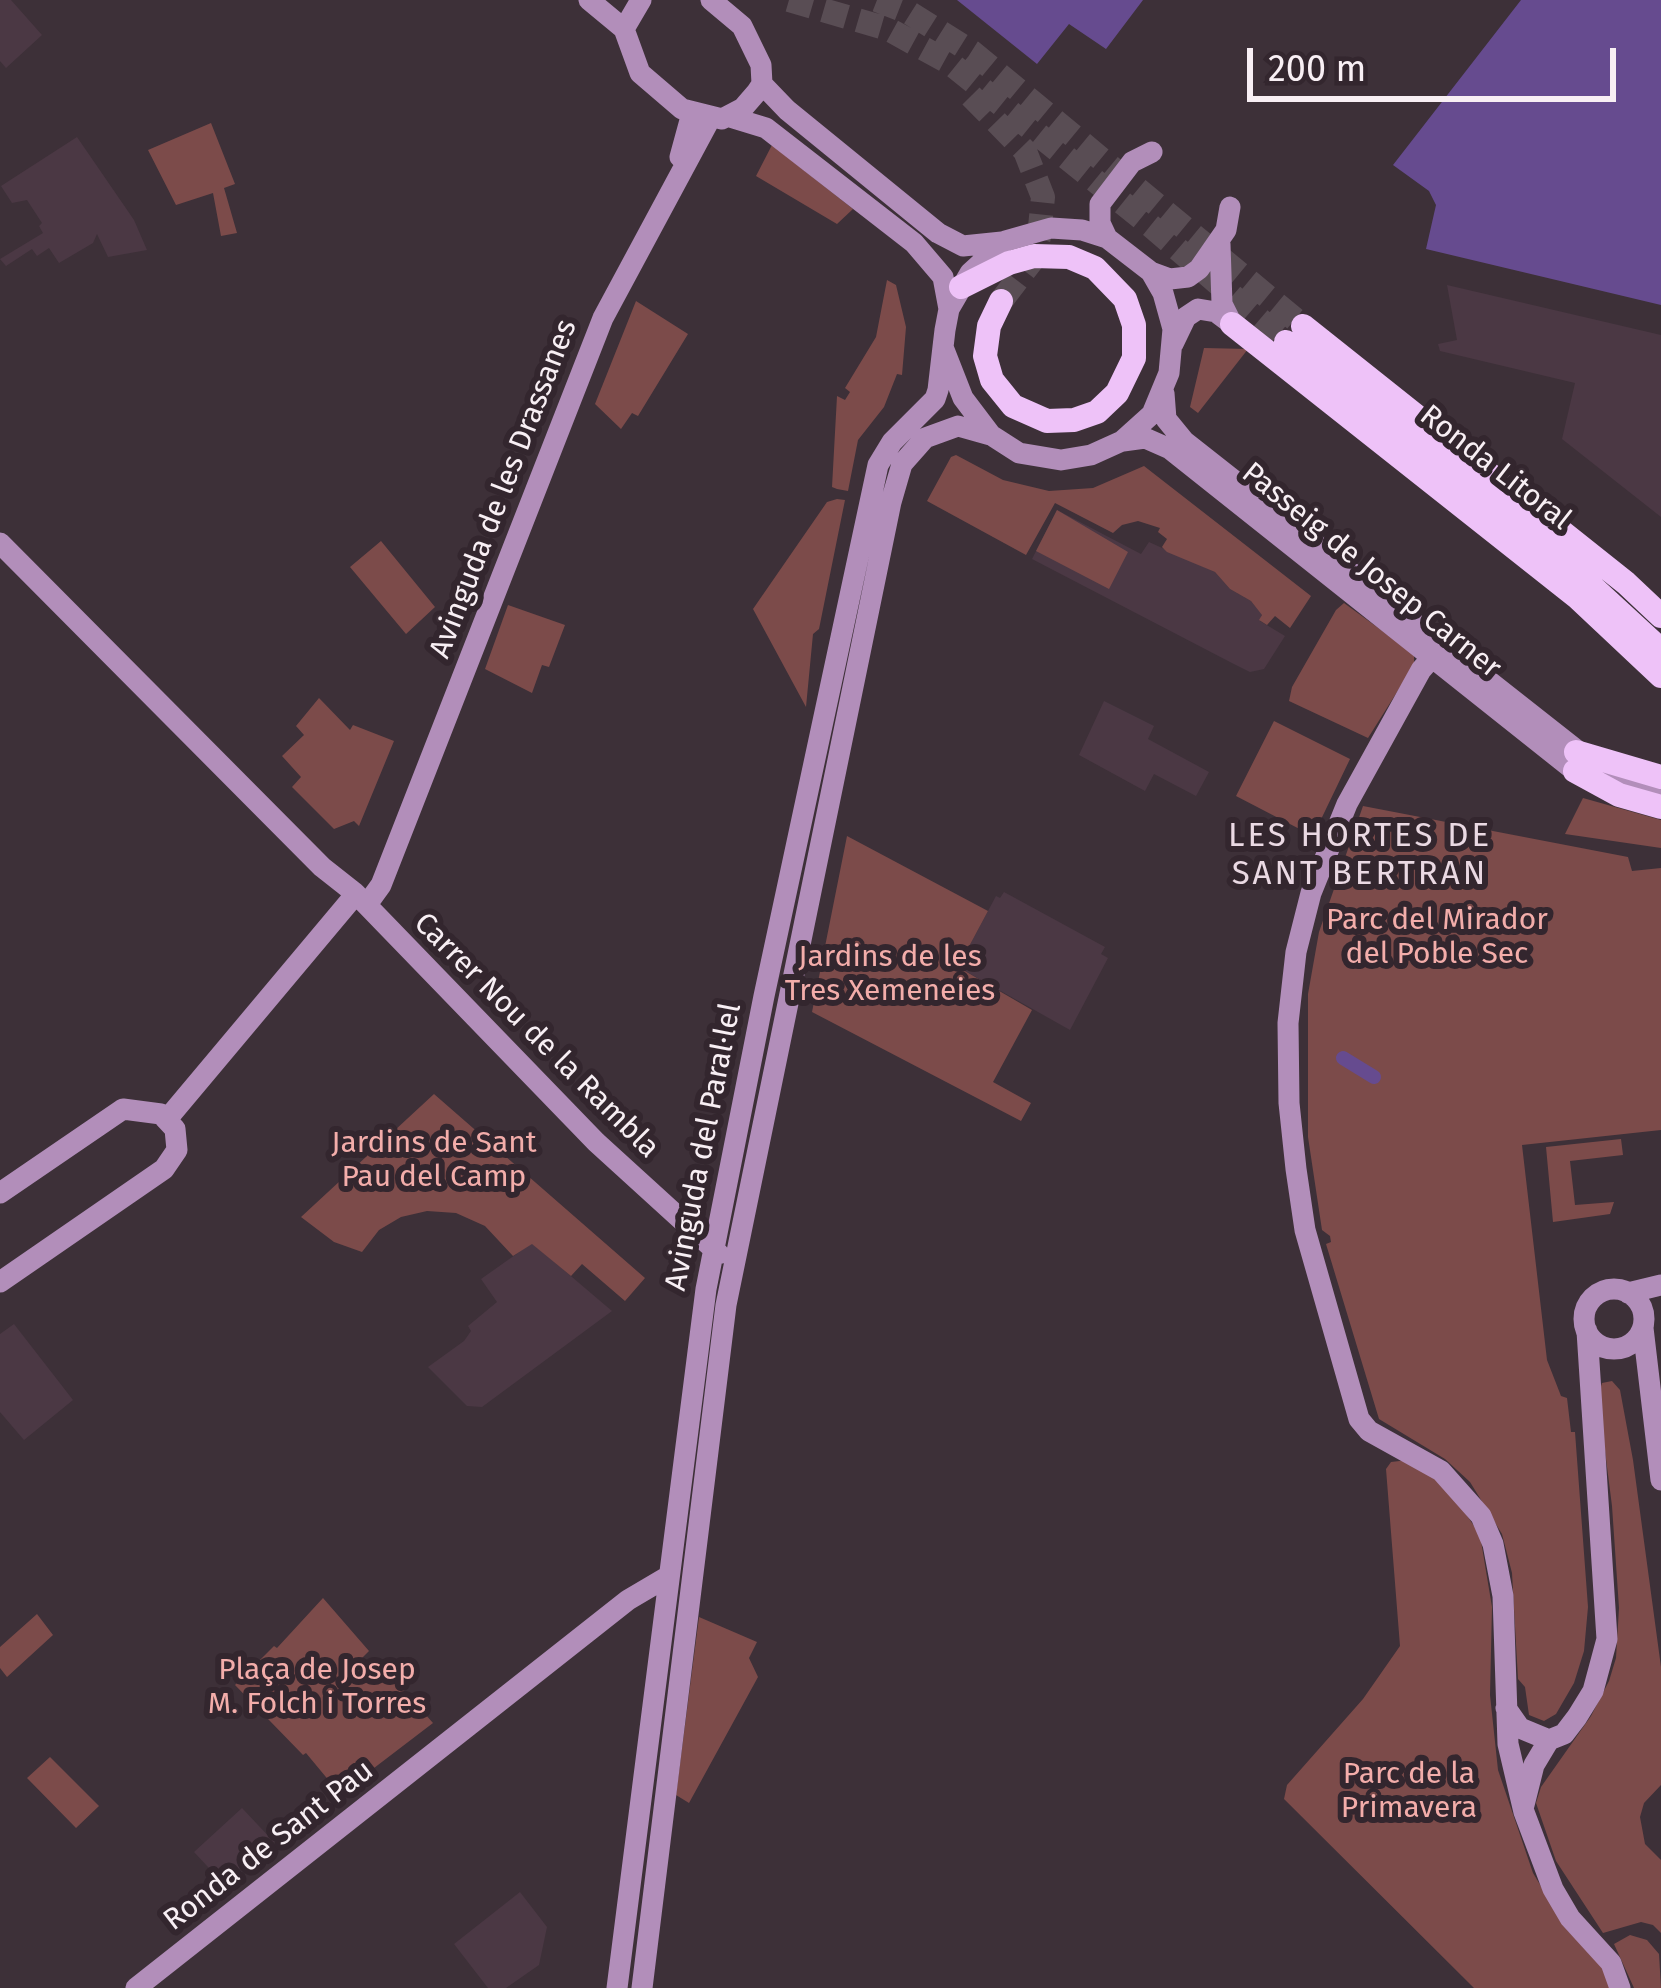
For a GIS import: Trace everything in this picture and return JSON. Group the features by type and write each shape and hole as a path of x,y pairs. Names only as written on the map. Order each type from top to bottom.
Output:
{"highway":[{"path":"955,298 1022,258 1045,255 1082,261 1108,279 1130,311 1135,347 1124,382 1097,412 1074,420 1047,421 1024,413 1000,394 988,372 984,348 1001,301"},
{"path":"1232,325 1577,597 1661,676"},
{"name":"Ronda Litoral","path":"1661,616 1626,583 1294,334 1661,650"},
{"path":"1575,572 1661,666"},
{"path":"1576,762 1661,777"},
{"path":"1576,762 1619,795 1661,807"}],"main road":[{"path":"589,0 624,29 633,61 647,82 711,116 766,128 914,243 944,277 955,298"},
{"path":"624,29 641,0"},
{"path":"711,0 731,13 752,39 761,65 761,84 938,233 963,246 1051,228 1086,231 1107,238 1151,272 1170,279 1188,277 1222,238"},
{"name":"Avinguda de les Drassanes","path":"168,1118 360,896 381,885 603,318 711,116 750,101 761,84"},
{"path":"1107,238 1100,223 1100,204 1132,162 1152,152"},
{"path":"1230,206 1218,256 1221,299 1232,325"},
{"path":"1005,241 970,273 955,298 943,346 963,398 991,436 1019,453 1046,460 1091,455 1122,441 1152,414 1165,388 1177,330 1198,309 1216,312 1232,325"},
{"path":"1151,272 1167,304 1173,344"},
{"name":"Avinguda del Paral·lel","path":"616,1988 713,1250 873,480 892,442 935,399 943,346"},
{"name":"Passeig de Josep Carner","path":"1165,388 1163,411 1176,433 1436,652"},
{"name":"Avinguda del Paral·lel","path":"642,1988 733,1266 898,474 921,441 939,430 958,426 991,436"},
{"name":"Passeig de Josep Carner","path":"1122,441 1145,438 1170,449 1576,762"},
{"name":"Carrer Nou de la Rambla","path":"0,543 305,850 342,886 360,896 596,1142 733,1266"},
{"path":"1436,652 1377,747 1333,834 1301,931 1289,1009 1289,1103 1305,1230 1353,1404 1369,1431 1441,1471 1481,1516 1493,1544 1503,1596 1505,1707 1524,1812 1552,1889 1570,1918 1612,1963 1621,1988"},
{"path":"1576,762 1661,792"},
{"path":"0,1192 123,1109 144,1109 168,1118 175,1129 177,1150 164,1169 0,1282"},
{"path":"1513,1745 1564,1734 1593,1691 1606,1640 1585,1314 1593,1298 1610,1289 1628,1293 1661,1288"},
{"path":"1590,1378 1592,1361 1634,1341 1661,1288"},
{"path":"1628,1293 1640,1304 1661,1480"},
{"path":"1586,1331 1642,1365 1649,1387"},
{"name":"Ronda de Sant Pau","path":"136,1988 628,1600 667,1577"},
{"path":"1524,1812 1527,1784 1550,1740"},
{"path":"1513,1745 1529,1768 1534,1765"}],"shaded area":[{"path":"0,0 11,0 42,35 6,68 0,61"},
{"path":"957,0 1143,0 1106,49 1069,24 1037,64"},
{"path":"1521,0 1661,0 1661,305 1426,249 1436,205 1429,191 1393,165"},
{"path":"77,137 134,220 147,250 108,257 97,234 93,243 59,263 49,248 37,256 32,249 6,266 0,259 43,233 27,200 12,203 1,186"},
{"path":"1447,285 1661,335 1661,517 1562,439 1575,383 1440,351 1438,344 1457,340"},
{"path":"1057,510 1141,554 1149,542 1215,572 1230,589 1251,601 1262,614 1260,621 1285,636 1264,669 1250,672 1032,559"},
{"path":"1104,701 1154,726 1148,739 1209,772 1196,796 1154,774 1145,791 1079,755"},
{"path":"1004,892 1105,947 1101,954 1108,958 1070,1030 958,967 996,896"},
{"path":"532,1243 612,1311 482,1407 467,1406 428,1367 464,1341 471,1331 468,1326 497,1302 481,1279"},
{"path":"14,1324 73,1400 24,1440 0,1412 0,1334"},
{"path":"242,1808 274,1842 222,1882 194,1852"},
{"path":"520,1892 547,1927 539,1965 506,1988 488,1988 454,1944"}],"green space":[{"path":"211,123 235,184 224,188 237,233 221,236 213,193 176,205 148,150"},
{"path":"772,145 853,209 837,224 756,176"},
{"path":"887,280 896,285 906,327 902,375 897,374 884,407 858,440 848,491 837,489 832,487 837,396 845,400 850,392 845,388 876,337"},
{"path":"636,301 688,334 638,416 632,413 621,429 595,404"},
{"path":"1204,348 1248,349 1198,413 1190,407"},
{"path":"956,455 1003,480 1049,491 1093,488 1144,466 1311,596 1290,628 1275,616 1267,625 1259,620 1262,615 1251,601 1230,589 1215,572 1167,552 1162,547 1167,539 1158,532 1160,528 1138,521 1113,533 1055,503 1026,555 927,501"},
{"path":"845,500 819,629 813,634 806,707 753,609 827,502"},
{"path":"1057,510 1128,552 1109,589 1036,551"},
{"path":"381,541 435,607 406,634 350,567"},
{"path":"1344,603 1414,654 1414,665 1368,738 1289,701 1292,687"},
{"path":"508,605 565,625 549,667 542,665 532,693 485,669"},
{"path":"319,698 350,730 353,725 394,741 359,826 354,821 334,829 292,787 301,777 282,756 304,735 296,726"},
{"path":"1274,721 1350,759 1313,836 1236,796"},
{"path":"1583,798 1661,820 1661,848 1565,834"},
{"name":"Parc del Mirador del Poble Sec","path":"1363,806 1628,857 1632,871 1661,868 1661,1130 1522,1145 1547,1360 1561,1396 1567,1398 1571,1432 1575,1432 1588,1607 1584,1651 1574,1683 1556,1714 1544,1721 1529,1715 1525,1687 1518,1679 1512,1573 1502,1534 1470,1482 1445,1459 1379,1419 1326,1244 1330,1236 1322,1230 1308,1137 1308,994 1319,932"},
{"name":"Jardins de les Tres Xemeneies","path":"847,836 988,911 958,967 1032,1010 993,1082 1031,1103 1021,1121 812,1012"},
{"name":"Jardins de Sant Pau del Camp","path":"434,1094 645,1278 625,1301 582,1264 571,1276 532,1244 513,1256 485,1226 456,1213 427,1211 401,1217 379,1230 362,1252 334,1242 301,1217"},
{"path":"1621,1139 1623,1155 1570,1161 1575,1205 1614,1202 1610,1214 1553,1222 1546,1147"},
{"path":"1612,1381 1620,1390 1633,1460 1661,1667 1661,1785 1644,1803 1640,1817 1645,1844 1661,1860 1661,1933 1641,1922 1603,1933 1556,1861 1536,1803 1541,1787 1591,1716 1616,1658 1619,1608 1612,1506 1598,1396 1602,1383"},
{"name":"Parc de la Primavera","path":"1408,1460 1450,1490 1480,1535 1492,1607 1490,1695 1498,1770 1533,1873 1568,1931 1596,1955 1612,1988 1474,1988 1284,1799 1287,1785 1363,1699 1400,1646 1386,1469 1391,1462"},
{"name":"Plaça de Josep M. Folch i Torres","path":"323,1598 369,1651 362,1658 375,1674 388,1683 394,1679 433,1723 340,1794 306,1753 235,1685"},
{"path":"37,1614 53,1635 7,1677 0,1668 0,1647"},
{"path":"699,1617 757,1642 749,1658 758,1677 689,1803 676,1795"},
{"path":"50,1757 99,1806 76,1828 27,1778"},
{"path":"1630,1935 1647,1940 1659,1954 1661,1988 1634,1988 1614,1944"}],"waterway":[{"path":"1343,1058 1374,1077"}],"tunnel":[{"path":"789,0 888,29 950,63 1286,342"},
{"path":"877,0 910,13 972,52 1303,326"},
{"path":"971,96 1025,151 1043,197 1031,262 1001,301"}],"district":[{"name":"LES HORTES DE SANT BERTRAN","path":"1360,856"}]}
